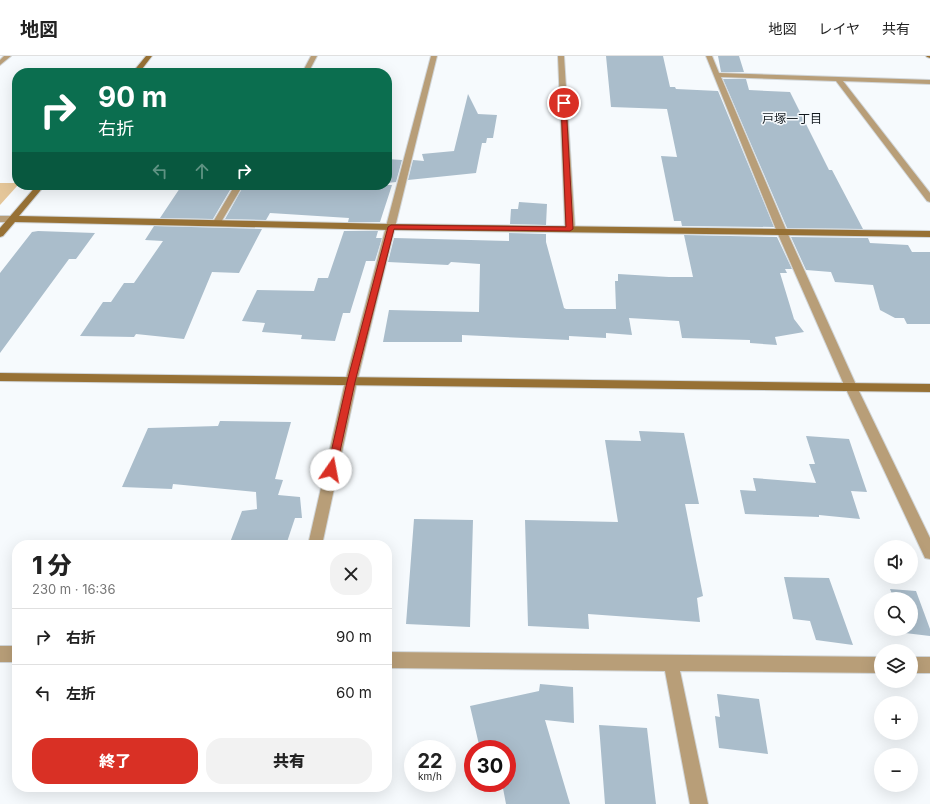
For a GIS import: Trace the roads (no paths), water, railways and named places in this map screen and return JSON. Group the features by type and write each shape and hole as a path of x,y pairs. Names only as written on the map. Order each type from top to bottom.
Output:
{"street":[{"path":"0,63 8,56"},
{"path":"139,68 149,56"},
{"path":"307,68 314,56"},
{"path":"316,540 351,382 434,56"},
{"path":"561,56 570,229"},
{"path":"708,56 782,232 851,387 930,553"},
{"path":"717,75 930,82"},
{"path":"839,80 930,199"},
{"path":"0,234 37,190"},
{"path":"217,222 236,190"},
{"path":"0,219 217,222 391,227 930,234"},
{"path":"0,377 930,388"},
{"path":"0,654 12,654"},
{"path":"392,660 874,665"},
{"path":"671,663 699,804"},
{"path":"918,665 930,665"}],"district":[{"name":"戸塚一丁目","path":"792,118"}]}
